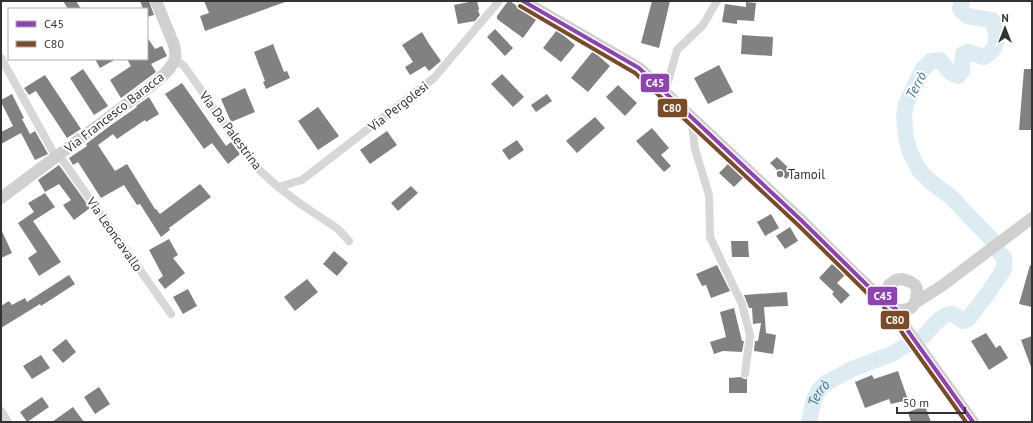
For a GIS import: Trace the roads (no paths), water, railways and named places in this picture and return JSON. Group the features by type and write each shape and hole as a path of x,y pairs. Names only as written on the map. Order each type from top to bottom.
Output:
{"street":[{"name":"Via Francesco Baracca","path":"1,198 148,88 162,76 172,64 175,52 174,45 156,1"},
{"name":"Via Pergolesi","path":"278,186 302,180 434,78 499,1"},
{"path":"523,1 633,64 648,76 855,274 871,289 886,298 890,305 896,309 903,310 913,305 943,285 1032,218"},
{"path":"665,92 677,50 703,25 717,1"},
{"name":"Via Leoncavallo","path":"1,58 58,156 172,314"},
{"name":"Via Da Palestrina","path":"174,59 184,66 254,165 302,205 338,229 349,241"},
{"path":"691,117 695,149 709,195 710,237 742,304 750,335 745,374"},
{"path":"855,274 875,284 889,285"},
{"path":"886,298 889,285 896,280 907,280 915,285 926,287 943,285"},
{"path":"908,331 908,319 917,292 915,285"},
{"path":"896,309 908,331 973,422"},
{"path":"1,411 8,422"}],"waterway":[{"name":"Terrò","path":"962,1 960,9 967,16 992,20 996,36 996,44 991,52 984,57 968,52 963,54 962,71 958,76 950,72 940,60 931,61 922,70 906,104 904,116 906,138 910,152 919,170 931,182 951,197 992,240"},
{"name":"Terrò","path":"924,336 936,322 948,314 952,314 963,321 968,319 1004,269 1004,258 999,252"},
{"name":"Terrò","path":"809,422 814,399 819,390 826,383 852,369 892,354 908,344"}],"place":[{"name":"Tamoil","path":"780,174"}]}
